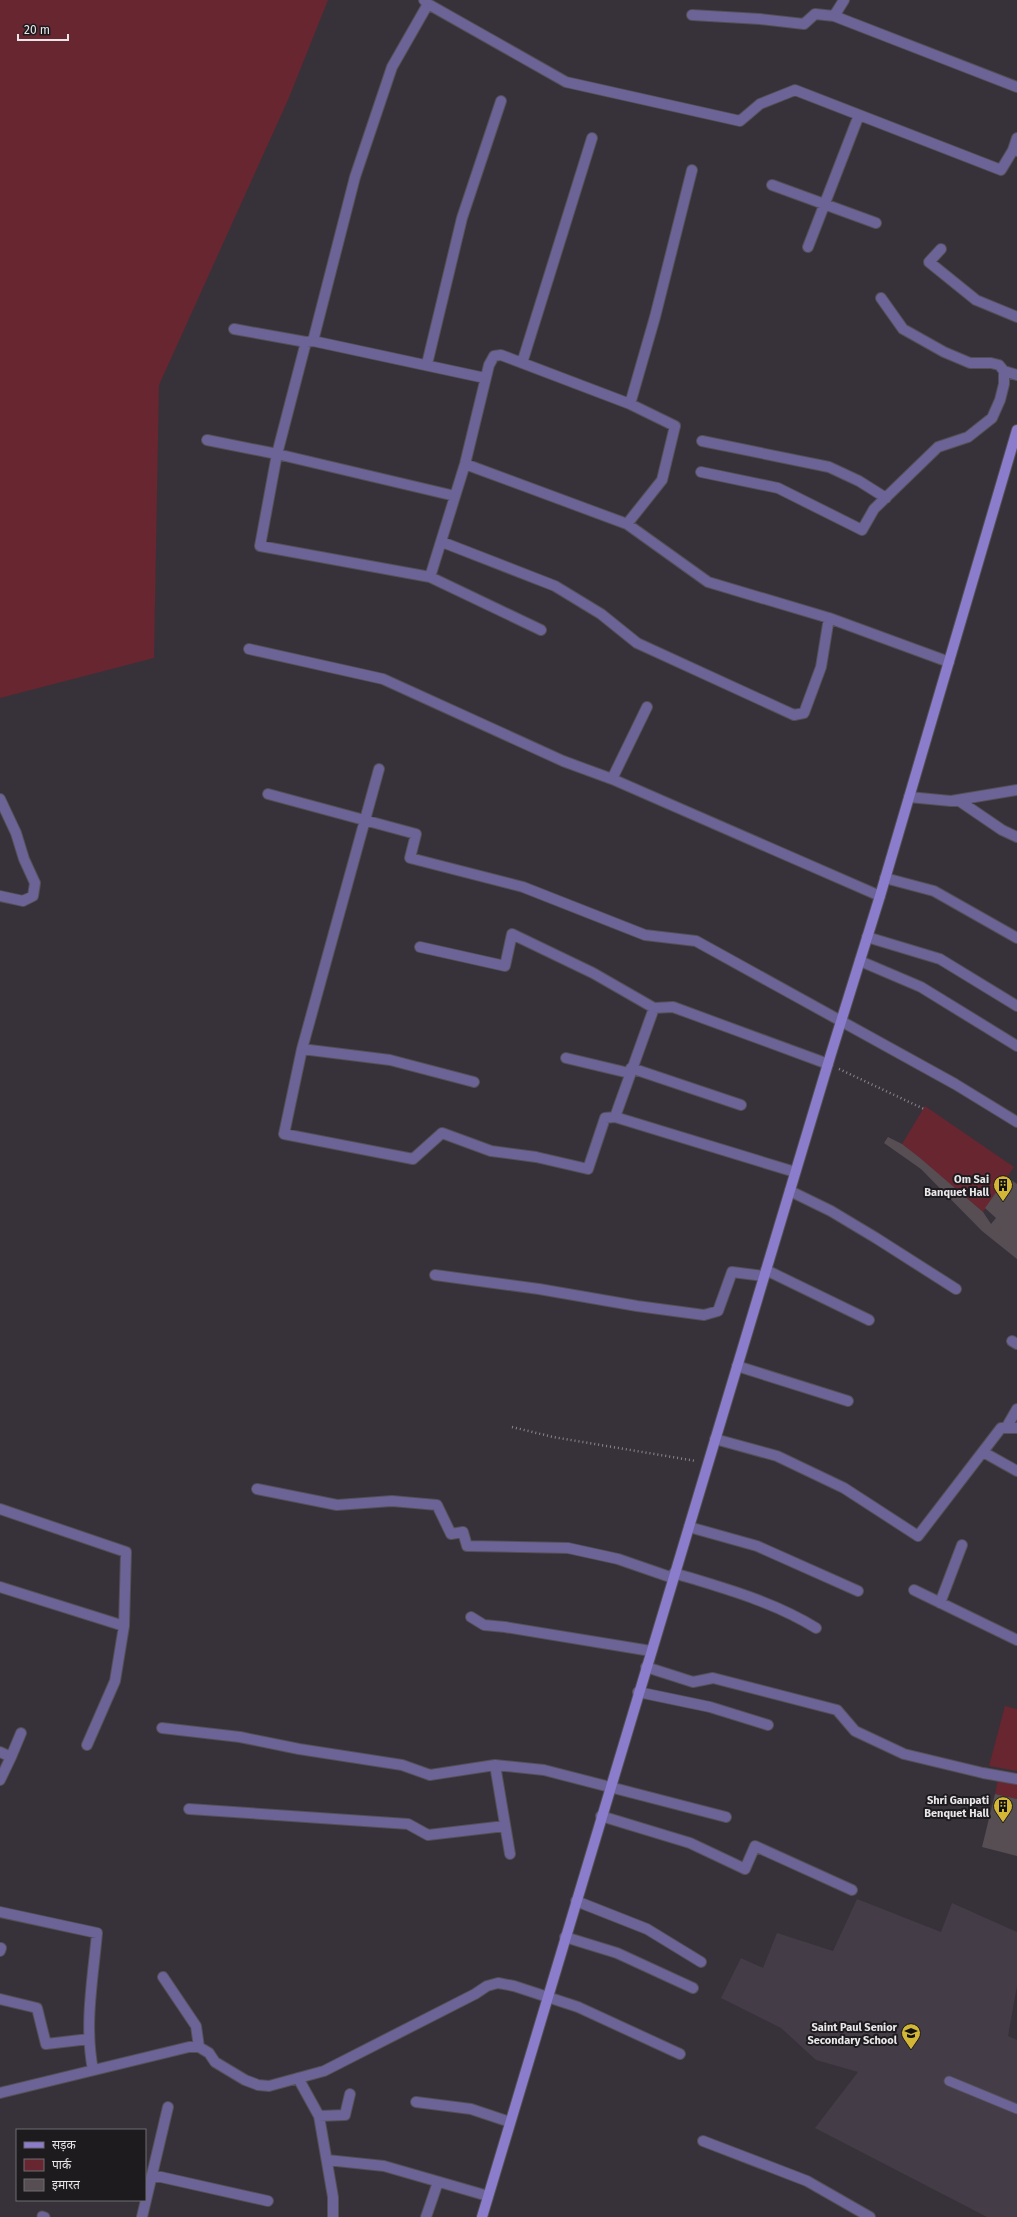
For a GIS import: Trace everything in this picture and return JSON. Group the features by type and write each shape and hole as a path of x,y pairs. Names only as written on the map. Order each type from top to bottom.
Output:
{"main road":[{"path":"482,2217 638,1692 840,1022 880,896 1017,430"}],"street":[{"path":"834,16 844,0"},
{"path":"541,630 430,577 260,546 278,454 355,177 392,67 426,2 566,82 740,121 760,104 795,90 1001,170 1015,151 1017,138"},
{"path":"692,16 760,19 804,24 815,14 834,16 1017,87"},
{"path":"427,364 462,218 501,101"},
{"path":"808,247 859,115"},
{"path":"522,363 592,138"},
{"path":"630,404 655,317 692,170"},
{"path":"772,184 876,223"},
{"path":"941,249 929,262 976,300 1017,317"},
{"path":"881,298 903,330 944,352 970,363 991,363 999,365 1004,371 1017,375"},
{"path":"234,329 427,364 485,378"},
{"path":"430,577 465,464 488,365 494,356 501,355 630,404 675,426 662,480 627,524"},
{"path":"701,472 778,488 862,530 874,509 938,447 968,437 992,418 1000,400 1004,384 1004,371"},
{"path":"207,440 278,454 455,496"},
{"path":"702,441 829,467 859,481 886,498"},
{"path":"465,464 627,524 708,582 829,618 949,662"},
{"path":"442,542 554,586 601,614 637,643 794,715 804,713 821,667 829,618"},
{"path":"250,649 383,679 563,761 612,780 880,896"},
{"path":"612,780 647,707"},
{"path":"379,769 302,1049 284,1134 413,1159 442,1133 491,1151 536,1157 588,1169 605,1118 615,1117 795,1172"},
{"path":"909,797 958,800 1017,790"},
{"path":"268,794 416,834 410,858 527,889 645,934 696,941 840,1022 955,1084 1017,1122"},
{"path":"0,799 16,833 24,859 35,883 33,896 23,902 0,896"},
{"path":"958,800 1002,830 1017,837"},
{"path":"885,878 934,891 1017,938"},
{"path":"420,946 506,966 512,934 593,973 654,1008 673,1007 828,1064"},
{"path":"867,937 940,959 1017,1006"},
{"path":"860,961 921,987 1017,1046"},
{"path":"615,1117 630,1070 654,1008"},
{"path":"302,1049 390,1060 474,1082"},
{"path":"566,1058 630,1070 741,1105"},
{"path":"790,1191 831,1211 870,1234 956,1289"},
{"path":"434,1274 539,1289 636,1306 704,1315 718,1311 732,1272 765,1273 869,1320"},
{"path":"737,1366 848,1401"},
{"path":"1006,1428 1017,1409"},
{"path":"715,1439 784,1459 844,1488 918,1536 1001,1428 1017,1428"},
{"path":"982,1452 1017,1471"},
{"path":"257,1489 337,1505 392,1501 437,1505 451,1534 463,1532 467,1546 568,1548 617,1559 674,1576 738,1592 791,1612 816,1628"},
{"path":"0,1510 126,1552 124,1626 115,1681 86,1745"},
{"path":"688,1527 757,1546 858,1591"},
{"path":"940,1603 962,1545"},
{"path":"0,1587 124,1626"},
{"path":"914,1590 1017,1640"},
{"path":"471,1617 484,1625 564,1636 651,1651"},
{"path":"646,1667 693,1682 713,1678 836,1710 855,1731 904,1754 982,1773 1017,1779"},
{"path":"638,1692 710,1707 768,1725"},
{"path":"162,1728 240,1737 299,1749 402,1765 430,1775 495,1765 544,1770 610,1788 696,1808 726,1817"},
{"path":"0,1780 20,1734"},
{"path":"0,1752 11,1757"},
{"path":"495,1765 510,1854"},
{"path":"189,1809 408,1824 428,1835 505,1826"},
{"path":"601,1816 690,1843 746,1869 755,1846 852,1890"},
{"path":"576,1901 647,1929 701,1962"},
{"path":"0,1912 97,1933 90,2008 89,2039 93,2070"},
{"path":"565,1938 617,1953 693,1988"},
{"path":"163,1977 196,2026 199,2047"},
{"path":"0,2093 178,2048 199,2047 209,2053 215,2062 258,2085 269,2086 324,2071 487,1986 498,1983 548,1996 578,2007 680,2054"},
{"path":"0,1999 37,2008 46,2044 89,2039"},
{"path":"298,2078 319,2116 333,2197 333,2217"},
{"path":"319,2116 346,2115 350,2094"},
{"path":"416,2102 471,2109 510,2122"},
{"path":"146,2200 168,2107"},
{"path":"703,2141 807,2181 870,2217"},
{"path":"327,2160 384,2166 488,2196"},
{"path":"152,2175 268,2201"},
{"path":"426,2217 438,2182"},
{"path":"142,2217 146,2201"}],"lane":[{"path":"949,2081 1017,2110"}],"path":[{"path":"828,1064 924,1109"},
{"path":"512,1427 633,1452 708,1463"}],"shaded area":[{"name":"Saint Paul Senior Secondary School","path":"857,1899 941,1932 952,1903 1017,1932 1017,1986 1008,2036 1017,2040 1017,2217 987,2217 815,2128 858,2072 816,2060 781,2028 721,1998 741,1958 763,1968 777,1933 833,1951"}],"green space":[{"path":"0,0 328,0 288,100 159,385 154,658 0,698"},
{"path":"925,1106 1014,1167 983,1212 902,1144"},
{"path":"1005,1706 1017,1709 1017,1771 989,1766"},
{"path":"998,1780 1017,1784 1017,1799 995,1794"}],"building":[{"name":"Om Sai Banquet Hall","path":"888,1137 902,1144 920,1158 983,1212 991,1224 996,1218 985,1208 1007,1177 1017,1184 1017,1259 982,1231 921,1169 884,1143"},
{"name":"Shri Ganpati Benquet Hall","path":"995,1794 1017,1799 1017,1856 982,1847"}],"place":[{"name":"Om Sai Banquet Hall","path":"1003,1202"},
{"name":"Shri Ganpati Benquet Hall","path":"1003,1823"},
{"name":"Saint Paul Senior Secondary School","path":"911,2050"}]}
